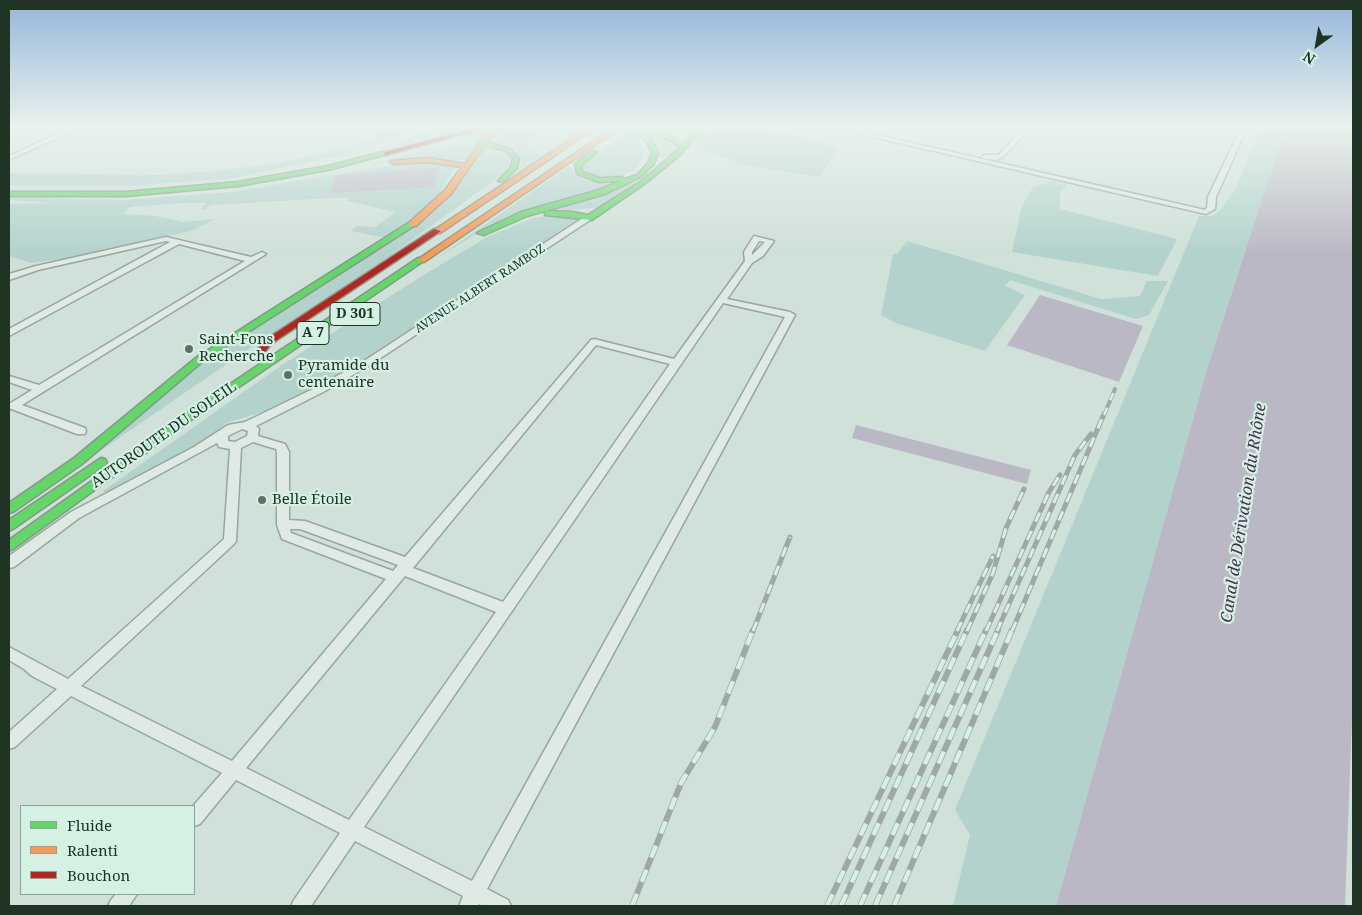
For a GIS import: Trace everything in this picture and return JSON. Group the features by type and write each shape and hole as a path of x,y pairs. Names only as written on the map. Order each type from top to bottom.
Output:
{"main road":[{"path":"9,190 102,192 166,189 224,183 305,169"},
{"path":"300,170 305,169"},
{"path":"34,195 160,192 252,182 324,169"},
{"path":"9,194 124,196 229,188 334,169"},
{"path":"34,195 37,198 92,199 160,197 240,189 355,169"},
{"path":"9,509 78,461 200,359 264,316 407,229 442,199 465,169"},
{"path":"448,222 513,169"},
{"path":"448,222 530,169"},
{"name":"A 7","path":"448,222 268,342 253,358 541,169"},
{"name":"AUTOROUTE DU SOLEIL","path":"9,546 130,459 277,358 561,169"},
{"name":"D 301","path":"577,169 588,178 604,180 623,179 634,174 639,169"},
{"name":"D 301","path":"277,358 301,348 471,238 503,222 602,192 639,176 646,169"},
{"name":"AVENUE ALBERT RAMBOZ","path":"589,218 641,184 656,169"},
{"path":"475,241 504,226 536,215 562,213 589,218"},
{"name":"AUTOROUTE DU SOLEIL","path":"9,526 113,453"}],"street":[{"path":"1015,169 1206,212 1211,209 1212,197 1225,169"},
{"name":"AVENUE ALBERT RAMBOZ","path":"251,431 275,412 367,363 589,218"},
{"path":"9,277 36,268 166,239 252,260"},
{"path":"9,333 179,241"},
{"path":"81,431 14,406 262,254"},
{"path":"300,906 507,610 676,363 750,261"},
{"path":"472,900 790,315 722,300"},
{"path":"195,817 594,342 676,363"},
{"path":"9,379 40,389"},
{"path":"9,742 230,542 228,442 237,426 251,431 281,447 283,452 283,525 286,536 403,570"},
{"path":"9,563 76,515 198,450 228,442 251,431"},
{"path":"283,525 301,524 403,570 507,610"},
{"path":"9,653 37,671 70,686 351,831 472,900 502,906"},
{"path":"117,906 127,895"}],"shaded area":[{"path":"233,169 278,169 233,178 128,186 9,185 9,173 158,175"},
{"path":"371,169 416,169 340,174 335,176 331,193 433,169 454,169 438,196 425,210 387,238 351,231 357,226 375,227 396,212 347,201 350,197 211,205 203,210 201,209 206,203 181,203 130,207 123,214 155,216 183,222 215,219 191,231 60,259 31,263 9,256 9,204 57,203 9,200 9,198 124,200 231,192"},
{"path":"470,169 506,169 499,177 395,252 267,339 250,348 100,451 182,378 220,351 428,218 445,202"},
{"path":"566,169 572,169 575,175 588,181 634,183 604,205 596,208 540,213 486,228 437,258"},
{"path":"583,169 635,169 622,176 612,177 589,175"},
{"path":"767,169 825,169 819,177"},
{"path":"1244,169 1272,169 1207,369 1056,906 953,906 970,835 955,810 1199,216 1213,216 1221,209 1237,187"},
{"path":"1052,181 1067,185 1060,193 1060,209 1177,239 1158,276 1012,252 1022,206 1033,187"},
{"path":"551,215 576,219 576,222 357,364 275,408 226,423 210,439 106,493 103,491 282,365 422,276 487,237 533,218"},
{"path":"907,241 1101,299 1140,296 1147,281 1168,281 1149,315 1136,319 1010,280 1005,286 1025,295 985,351 896,323 881,315 893,254 897,254"}],"water":[{"path":"440,169 434,187 330,193 335,176 340,174"},
{"name":"Canal de Dérivation du Rhône","path":"1272,169 1353,169 1353,690 1345,906 1056,906 1207,369"},
{"path":"1040,295 1143,326 1119,382 1007,345"},
{"path":"856,425 1031,470 1027,484 852,438"}],"railway":[{"path":"1104,415 1115,389"},
{"path":"1012,631 1104,414"},
{"path":"997,631 1075,455 1091,434"},
{"path":"986,631 1049,492 1060,475"},
{"path":"967,631 993,573 1006,528 1024,489"},
{"path":"753,631 790,537"},
{"path":"957,631 993,556"},
{"path":"632,906 681,783 715,727 753,630"},
{"path":"827,906 958,630"},
{"path":"841,906 967,630"},
{"path":"860,906 986,630"},
{"path":"875,906 998,630"},
{"path":"894,906 1012,630"}],"traffic: fast":[{"path":"9,194 126,194 238,184 324,169"},
{"path":"501,181 513,169"},
{"path":"579,169 579,173 599,180 622,179"},
{"path":"481,233 524,214 602,192 639,176 646,169"},
{"path":"589,218 645,181 660,169"},
{"path":"548,213 572,214 589,218"},
{"path":"9,509 78,461 200,359 413,224"},
{"path":"9,546 194,413 421,260"},
{"path":"9,526 101,462"}],"traffic: slow":[{"path":"413,224 448,192 465,169"},
{"path":"437,231 531,169"},
{"path":"421,260 557,169"}],"traffic: jam":[{"path":"258,355 268,342 437,231"}],"place":[{"name":"Saint-Fons Recherche","path":"189,349"},
{"name":"Pyramide du centenaire","path":"288,375"},
{"name":"Belle Étoile","path":"262,500"}]}
